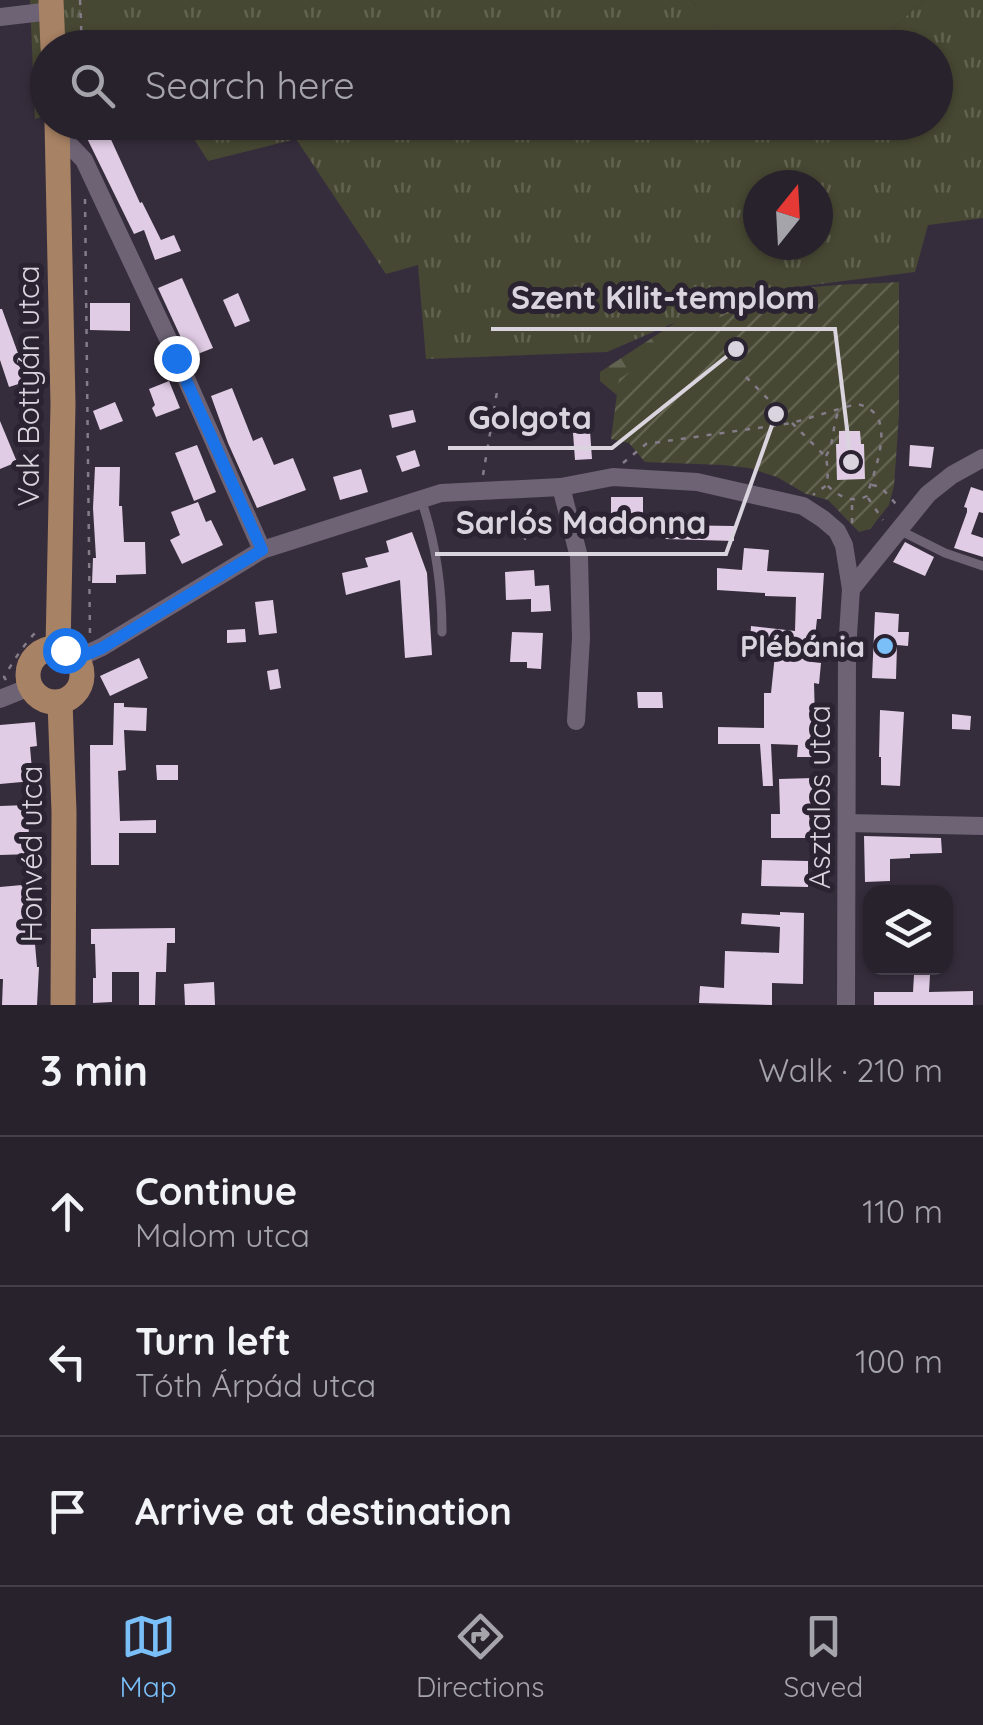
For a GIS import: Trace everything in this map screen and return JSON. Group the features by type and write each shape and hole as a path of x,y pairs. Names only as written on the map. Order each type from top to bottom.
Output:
{"main road":[{"path":"51,5 52,30"},
{"name":"Vak Bottyán utca","path":"60,702 68,700 78,688 82,673 65,644 66,140"},
{"path":"60,702 15,693 30,662 42,651 65,644"},
{"name":"Honvéd utca","path":"60,702 63,1005"}],"street":[{"path":"0,17 51,5"},
{"path":"73,140 262,550"},
{"path":"851,589 928,494 983,458"},
{"name":"Asztalos utca","path":"65,644 102,648 262,550 441,493 561,486 613,477 697,482 802,506 837,532 844,546 851,589 846,1005"},
{"path":"561,486 579,558 581,638 576,721"},
{"path":"847,823 983,826"}],"lane":[{"path":"421,499 442,588 442,632"},
{"path":"900,528 945,553 983,566"}],"path":[{"path":"80,0 82,30"},
{"path":"73,140 84,160"},
{"path":"15,693 4,677 40,627 65,644 88,629 85,200"},
{"path":"613,477 646,444 792,423 856,404 873,412 883,435 867,496 847,499 826,485 826,457 792,423 746,377"},
{"path":"480,491 498,386"},
{"path":"826,457 833,445 834,418 841,407"},
{"path":"870,484 882,487 900,528"},
{"path":"867,496 900,528"}],"green space":[{"path":"30,0 691,0 719,30 31,30"},
{"path":"691,0 924,0 891,30 718,30"},
{"path":"924,0 983,0 983,218 928,225 915,272 741,294 607,352 426,359 418,265 386,274 297,140 953,140 953,30 891,30"},
{"path":"195,140 292,140 208,161"},
{"path":"899,282 899,415 894,486 889,505 870,529 859,532 828,500 806,494 777,477 723,465 645,462 629,443 611,439 619,379 710,323 784,292"},
{"path":"731,302 752,310 618,396 600,381 600,372 684,317"}],"building":[{"path":"88,140 111,140 161,240 174,235 181,251 155,260 144,230 134,234"},
{"path":"182,278 213,348 190,357 158,288"},
{"path":"238,293 250,321 235,327 223,300"},
{"path":"90,303 130,303 130,331 90,330"},
{"path":"0,309 28,381 9,387 0,360"},
{"path":"169,381 180,408 156,417 149,389"},
{"path":"232,388 253,441 262,437 274,465 293,458 306,490 257,508 211,396"},
{"path":"115,402 123,421 100,430 93,411"},
{"path":"413,410 416,422 392,428 389,415"},
{"path":"0,421 17,462 0,469"},
{"path":"590,431 592,459 575,460 573,433"},
{"path":"839,431 860,431 865,479 837,480"},
{"path":"197,445 216,492 194,501 175,453"},
{"path":"910,445 934,447 931,468 909,466"},
{"path":"415,450 420,466 402,472 396,456"},
{"path":"95,467 120,467 119,506 124,542 145,542 146,574 116,575 116,583 92,583 96,558"},
{"path":"361,469 368,492 340,500 333,477"},
{"path":"971,487 983,491 983,513 979,512 971,534 983,538 983,557 954,548"},
{"path":"611,497 643,497 643,514 611,514"},
{"path":"198,502 206,522 211,520 223,545 182,564 170,540 180,535 171,512"},
{"path":"516,509 536,531 525,540 502,514"},
{"path":"666,525 734,526 734,541 665,539"},
{"path":"412,532 427,573 432,655 405,658 400,580 346,595 342,573 368,567 365,558 389,552 386,541"},
{"path":"905,542 934,557 925,576 893,562"},
{"path":"744,548 769,550 767,571 824,573 821,619 817,619 812,662 821,663 819,684 814,683 816,757 797,757 798,745 771,744 773,786 763,786 760,744 718,744 718,727 764,728 764,693 771,693 776,645 750,642 751,626 795,631 796,597 717,590 717,568 742,570"},
{"path":"534,570 535,586 549,585 551,611 531,612 531,599 506,600 505,572"},
{"path":"273,600 277,633 259,635 255,602"},
{"name":"Plébánia","path":"875,612 899,614 898,632 909,632 908,646 897,645 896,679 872,678"},
{"path":"245,629 246,642 227,643 227,630"},
{"path":"512,632 543,633 541,669 527,668 527,662 510,662"},
{"path":"139,658 148,678 110,696 100,676"},
{"path":"278,669 281,688 270,690 267,671"},
{"path":"637,692 662,692 663,708 638,708"},
{"path":"114,703 147,708 146,731 124,730 126,770 118,771 120,821 156,820 156,833 119,833 119,865 91,865 90,745 113,745"},
{"path":"880,710 904,712 900,786 881,785"},
{"path":"952,714 971,716 970,730 952,729"},
{"path":"35,722 37,746 30,747 33,781 0,784 0,725"},
{"path":"156,765 178,765 178,780 157,780"},
{"path":"813,778 811,838 771,838 771,814 780,814 779,779"},
{"path":"28,805 32,854 0,855 0,806"},
{"path":"864,836 941,838 942,853 890,859 890,881 865,882"},
{"path":"762,860 808,861 808,887 761,886"},
{"path":"33,884 34,902 30,902 39,967 37,1005 2,1005 0,887"},
{"path":"742,913 804,913 803,984 772,983 772,1005 699,1003 700,986 724,988 725,951 779,953 780,927 741,924"},
{"path":"175,928 175,943 167,943 166,972 156,972 155,1005 139,1005 139,972 112,972 112,1002 93,1003 96,978 91,929"},
{"path":"914,975 930,975 929,992 973,991 973,1005 874,1005 874,992 913,992"},
{"path":"214,982 215,1005 185,1005 184,984"}],"place":[{"name":"Golgota","path":"736,349"},
{"name":"Sarlós Madonna","path":"776,414"},
{"name":"Szent Kilit-templom","path":"851,462"},
{"name":"Plébánia","path":"885,646"}],"route":[{"path":"65,650 76,659 102,648 262,550 176,358"}]}
